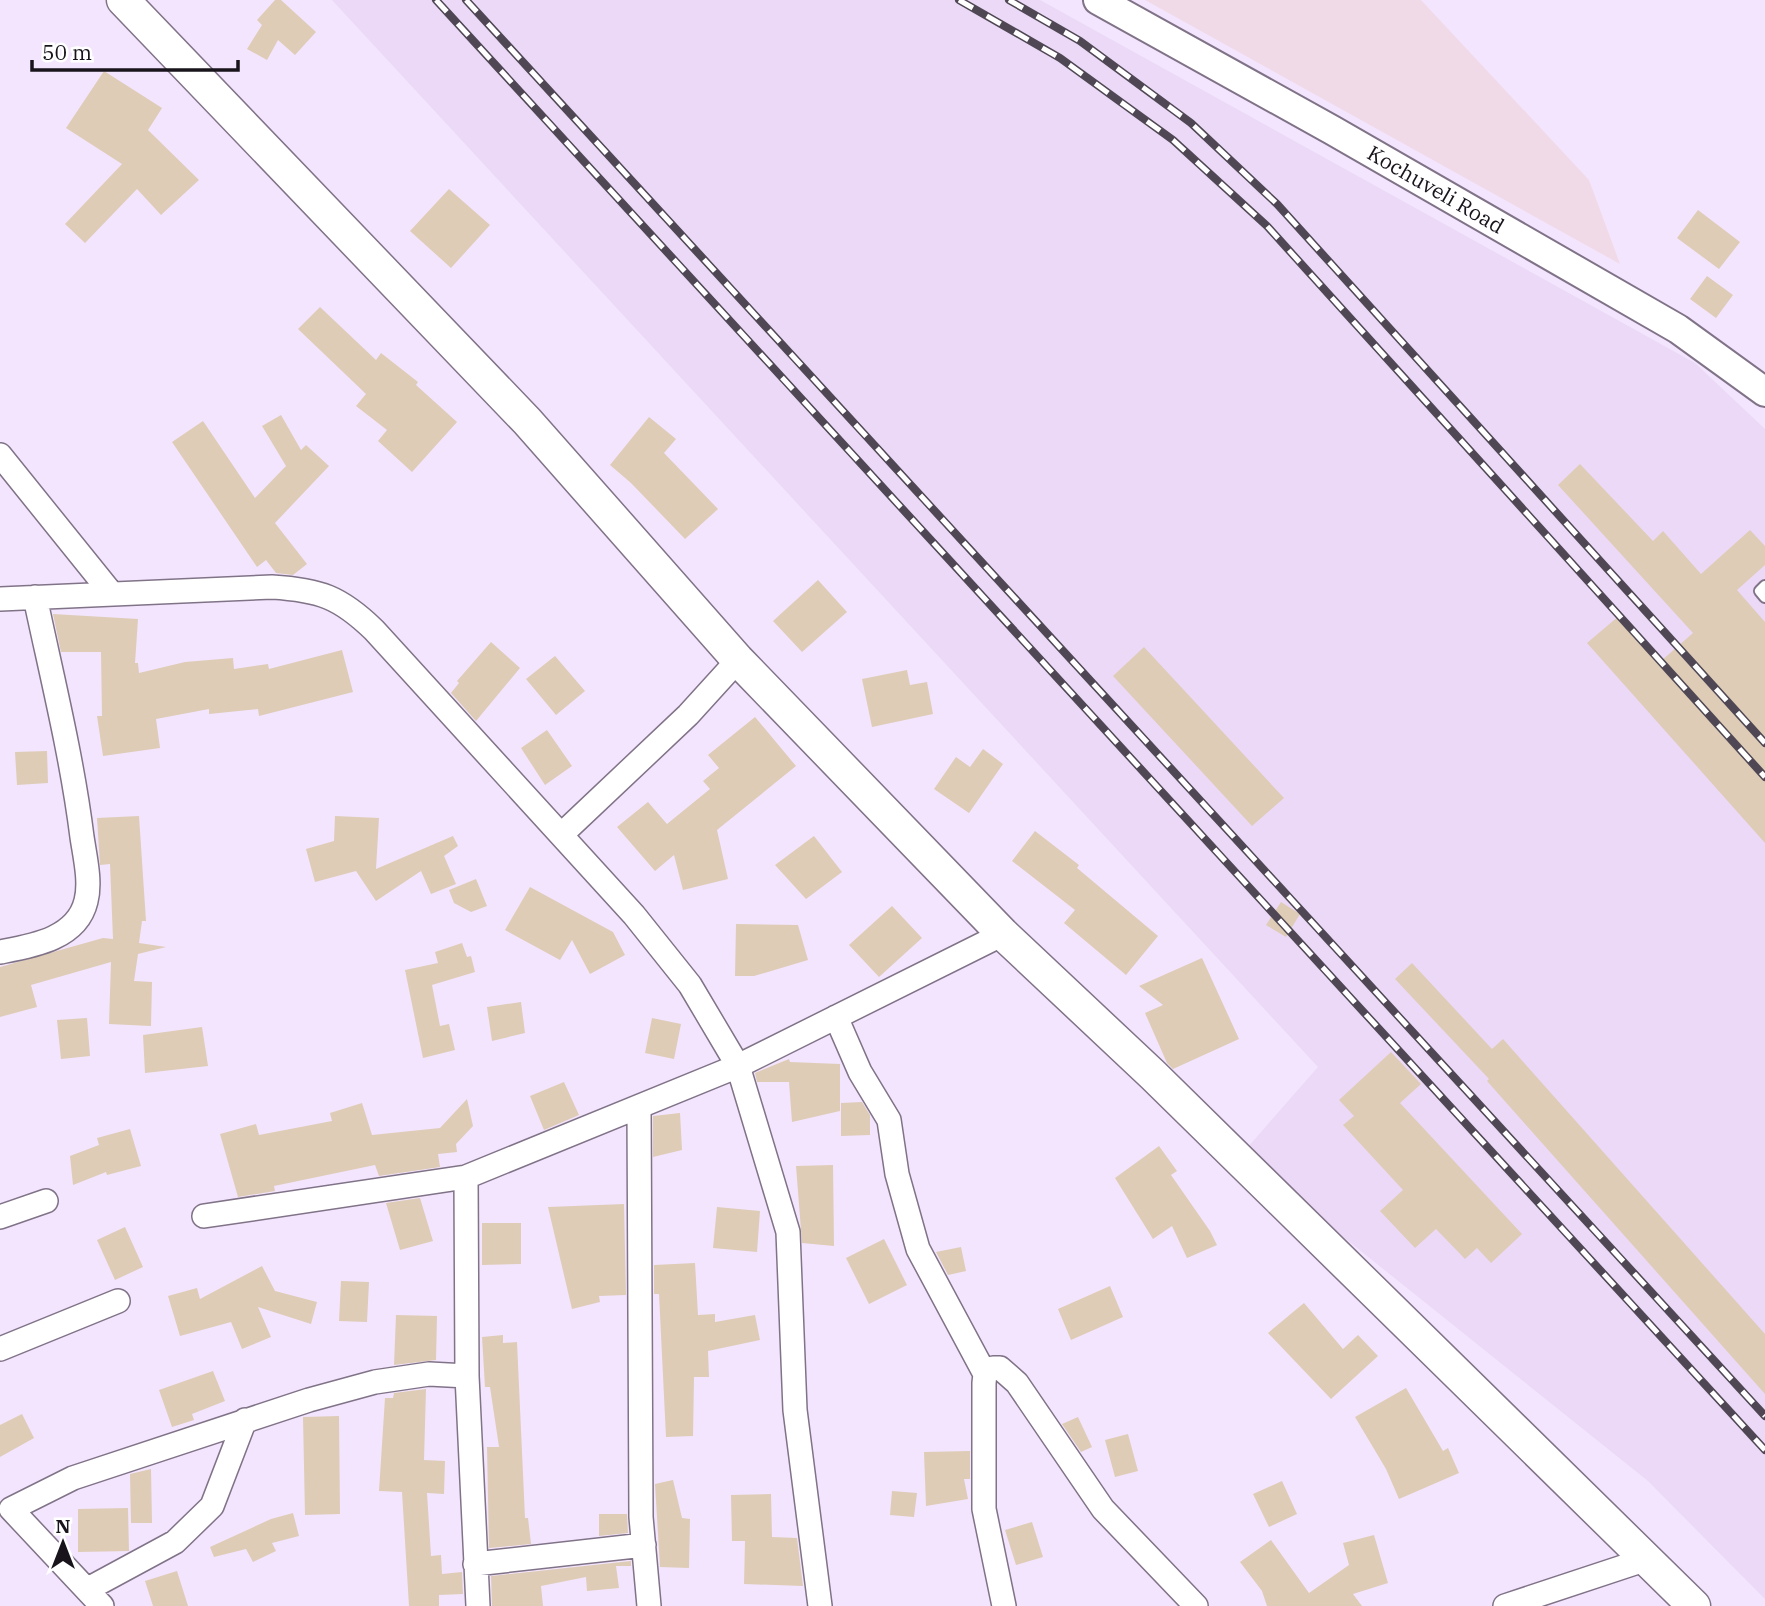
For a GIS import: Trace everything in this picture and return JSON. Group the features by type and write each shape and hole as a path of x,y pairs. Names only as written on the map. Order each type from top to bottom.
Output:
{"main road":[{"path":"123,0 527,421 738,660 1003,934 1153,1075 1644,1560 1694,1606"}],"street":[{"name":"Kochuveli Road","path":"1098,0 1332,130 1666,322 1765,392"},
{"path":"0,455 112,594"},
{"path":"0,599 272,587 302,589 333,596 374,630 634,915 690,985 738,1066 788,1231 795,1409 820,1606"},
{"path":"0,952 54,939 70,926 86,902 87,870 78,805 35,597"},
{"path":"561,835 688,715 738,660"},
{"path":"204,1216 466,1177 738,1066 1003,934"},
{"path":"836,1017 860,1072 889,1120 897,1174 918,1249 985,1374 984,1510 1004,1606"},
{"path":"639,1107 644,1545 649,1606"},
{"path":"466,1177 467,1376 478,1606"},
{"path":"0,1217 46,1201"},
{"path":"0,1349 117,1301"},
{"path":"985,1374 993,1368 1006,1370 1103,1510 1196,1606"},
{"path":"245,1420 212,1506 175,1542 95,1598 5,1505 73,1478 245,1420 375,1382 429,1374 467,1376"},
{"path":"475,1564 644,1545"},
{"path":"1505,1606 1644,1560"}],"lane":[{"path":"1765,586 1760,591 1765,597"}],"shaded area":[{"path":"332,0 1040,0 1695,363 1765,429 1765,1599 1648,1481 1241,1155 1318,1067"},
{"path":"1145,0 1421,0 1589,180 1620,264"}],"building":[{"path":"275,0 281,0 316,32 295,55 278,40 267,60 247,49 262,25 257,20"},
{"path":"104,71 162,108 148,130 199,180 161,215 137,189 85,243 65,224 122,164 66,128"},
{"path":"449,189 490,225 451,268 410,231"},
{"path":"1698,210 1740,242 1719,269 1677,238"},
{"path":"1707,276 1733,295 1716,318 1690,299"},
{"path":"320,307 376,360 381,353 418,382 416,385 457,422 412,472 378,441 387,430 356,406 366,394 298,329"},
{"path":"281,415 301,450 306,445 329,466 275,523 307,564 293,575 276,573 266,560 257,567 172,442 203,421 255,498 286,466 262,426"},
{"path":"649,417 676,439 664,453 718,509 685,539 610,465"},
{"path":"1580,464 1653,541 1663,531 1701,574 1750,530 1765,546 1765,565 1737,590 1765,622 1765,843 1587,643 1620,615 1661,661 1693,633 1558,485"},
{"path":"818,580 847,612 802,652 773,621"},
{"path":"53,614 138,619 135,663 138,663 139,673 185,662 233,658 234,669 268,664 269,669 342,650 353,692 259,716 258,709 209,714 209,709 156,719 160,748 103,756 97,716 102,716 101,652 61,652"},
{"path":"491,642 520,668 476,721 451,693 459,683 457,681"},
{"path":"1144,647 1284,798 1252,826 1113,676"},
{"path":"555,656 585,691 556,715 526,679"},
{"path":"907,670 910,685 927,682 933,714 872,727 862,679"},
{"path":"755,717 796,766 717,830 728,879 683,890 674,855 655,871 617,827 648,802 667,824 710,789 703,781 719,768 708,755"},
{"path":"547,730 572,766 545,785 521,748"},
{"path":"983,749 1003,764 969,813 934,789 956,757 970,767"},
{"path":"47,751 48,783 17,785 15,752"},
{"path":"139,816 146,921 142,921 139,943 166,947 138,954 134,981 152,982 151,1026 109,1024 111,962 31,985 37,1007 0,1017 0,967 103,938 113,939 110,864 100,865 97,818"},
{"path":"335,816 379,818 376,869 453,836 458,846 444,856 456,884 431,894 421,871 376,901 356,871 315,882 306,849 334,841"},
{"path":"1035,831 1079,865 1077,868 1158,936 1126,975 1064,923 1075,910 1012,861"},
{"path":"814,836 842,872 806,899 775,865"},
{"path":"476,879 487,906 471,912 454,903 449,890"},
{"path":"530,887 613,932 625,955 590,974 572,940 560,960 505,930"},
{"path":"1281,902 1300,914 1286,937 1266,925"},
{"path":"892,906 922,938 879,977 849,945"},
{"path":"736,924 798,925 808,960 754,976 735,976"},
{"path":"462,943 467,957 471,956 475,972 432,985 440,1026 449,1024 455,1050 423,1058 405,970 438,963 435,952"},
{"path":"1202,958 1239,1039 1173,1069 1167,1063 1145,1013 1163,1005 1139,986"},
{"path":"1412,963 1492,1049 1503,1039 1765,1334 1765,1394 1487,1081 1489,1079 1395,979"},
{"path":"521,1002 525,1033 492,1041 487,1007"},
{"path":"87,1018 90,1056 61,1059 57,1020"},
{"path":"652,1018 681,1024 674,1059 645,1053"},
{"path":"202,1027 208,1066 145,1073 143,1035"},
{"path":"1391,1052 1421,1084 1400,1103 1522,1234 1491,1263 1477,1248 1465,1259 1436,1229 1415,1248 1380,1211 1403,1190 1343,1125 1354,1116 1339,1100"},
{"path":"789,1059 790,1062 840,1064 840,1111 792,1122 789,1082 757,1082 755,1073"},
{"path":"564,1082 579,1115 544,1130 530,1096"},
{"path":"467,1099 473,1126 456,1144 457,1152 438,1154 440,1167 379,1176 375,1165 274,1186 275,1191 238,1197 220,1134 256,1124 259,1135 332,1121 330,1113 362,1103 372,1135 440,1128"},
{"path":"862,1102 870,1115 870,1135 841,1136 841,1103"},
{"path":"680,1113 682,1150 653,1157 653,1116"},
{"path":"130,1129 141,1166 107,1175 106,1172 73,1185 70,1156 99,1145 97,1138"},
{"path":"1159,1146 1177,1171 1171,1175 1217,1245 1187,1258 1172,1226 1153,1239 1115,1178"},
{"path":"833,1165 834,1246 802,1243 796,1166"},
{"path":"420,1198 433,1241 400,1250 386,1203"},
{"path":"624,1204 626,1295 599,1296 600,1302 572,1309 548,1207"},
{"path":"717,1207 760,1211 757,1252 713,1248"},
{"path":"482,1223 521,1223 521,1264 482,1265"},
{"path":"125,1227 143,1267 115,1280 97,1240"},
{"path":"884,1239 907,1285 869,1304 846,1258"},
{"path":"961,1247 966,1271 948,1275 936,1252"},
{"path":"695,1263 698,1315 715,1314 715,1322 755,1315 760,1340 708,1351 709,1377 694,1377 693,1436 666,1437 659,1294 654,1294 654,1265"},
{"path":"262,1266 275,1291 317,1302 311,1324 258,1307 271,1337 242,1349 231,1322 180,1336 168,1296 197,1288 200,1299"},
{"path":"341,1281 369,1282 367,1322 339,1321"},
{"path":"1110,1286 1123,1317 1071,1340 1058,1309"},
{"path":"1304,1303 1343,1349 1358,1335 1378,1356 1331,1399 1268,1333"},
{"path":"396,1315 437,1316 436,1360 394,1365"},
{"path":"503,1335 503,1343 517,1342 525,1518 528,1518 531,1544 489,1548 487,1447 499,1447 490,1387 485,1387 482,1337"},
{"path":"213,1371 225,1401 192,1414 194,1420 172,1427 159,1390"},
{"path":"1406,1388 1443,1451 1448,1448 1459,1473 1399,1499 1386,1469 1355,1417"},
{"path":"426,1389 424,1460 445,1461 444,1494 427,1493 431,1556 441,1555 442,1574 462,1572 463,1594 439,1595 439,1606 409,1606 402,1492 379,1491 385,1398 393,1398 394,1393"},
{"path":"22,1414 34,1438 0,1457 0,1425"},
{"path":"339,1416 340,1514 305,1515 303,1417"},
{"path":"1078,1417 1092,1447 1081,1452 1062,1424"},
{"path":"1128,1434 1138,1471 1115,1477 1105,1440"},
{"path":"970,1451 970,1479 964,1479 968,1499 926,1506 924,1452"},
{"path":"151,1469 152,1523 131,1523 130,1474"},
{"path":"673,1480 682,1518 690,1519 689,1568 660,1567 655,1484"},
{"path":"1282,1481 1297,1514 1269,1527 1253,1494"},
{"path":"892,1491 917,1493 914,1517 890,1515"},
{"path":"771,1494 772,1537 797,1538 803,1586 744,1584 745,1541 732,1541 731,1495"},
{"path":"128,1508 129,1551 78,1552 78,1509"},
{"path":"293,1513 299,1536 272,1543 276,1551 253,1562 246,1549 214,1557 210,1547 271,1519"},
{"path":"599,1514 627,1514 628,1533 599,1536"},
{"path":"1032,1522 1043,1557 1016,1565 1005,1530"},
{"path":"1374,1535 1388,1583 1353,1594 1362,1606 1267,1606 1262,1591 1240,1562 1271,1540 1309,1593 1349,1565 1343,1543"},
{"path":"631,1561 631,1566 616,1566 619,1588 587,1591 586,1577 541,1586 543,1606 492,1606 491,1576"},
{"path":"177,1571 188,1606 153,1606 145,1581"}],"railway":[{"path":"436,0 1765,1450"},
{"path":"466,0 1765,1416"},
{"path":"959,0 1060,58 1173,140 1267,226 1765,777"},
{"path":"1009,0 1080,41 1191,123 1277,204 1765,743"}]}
